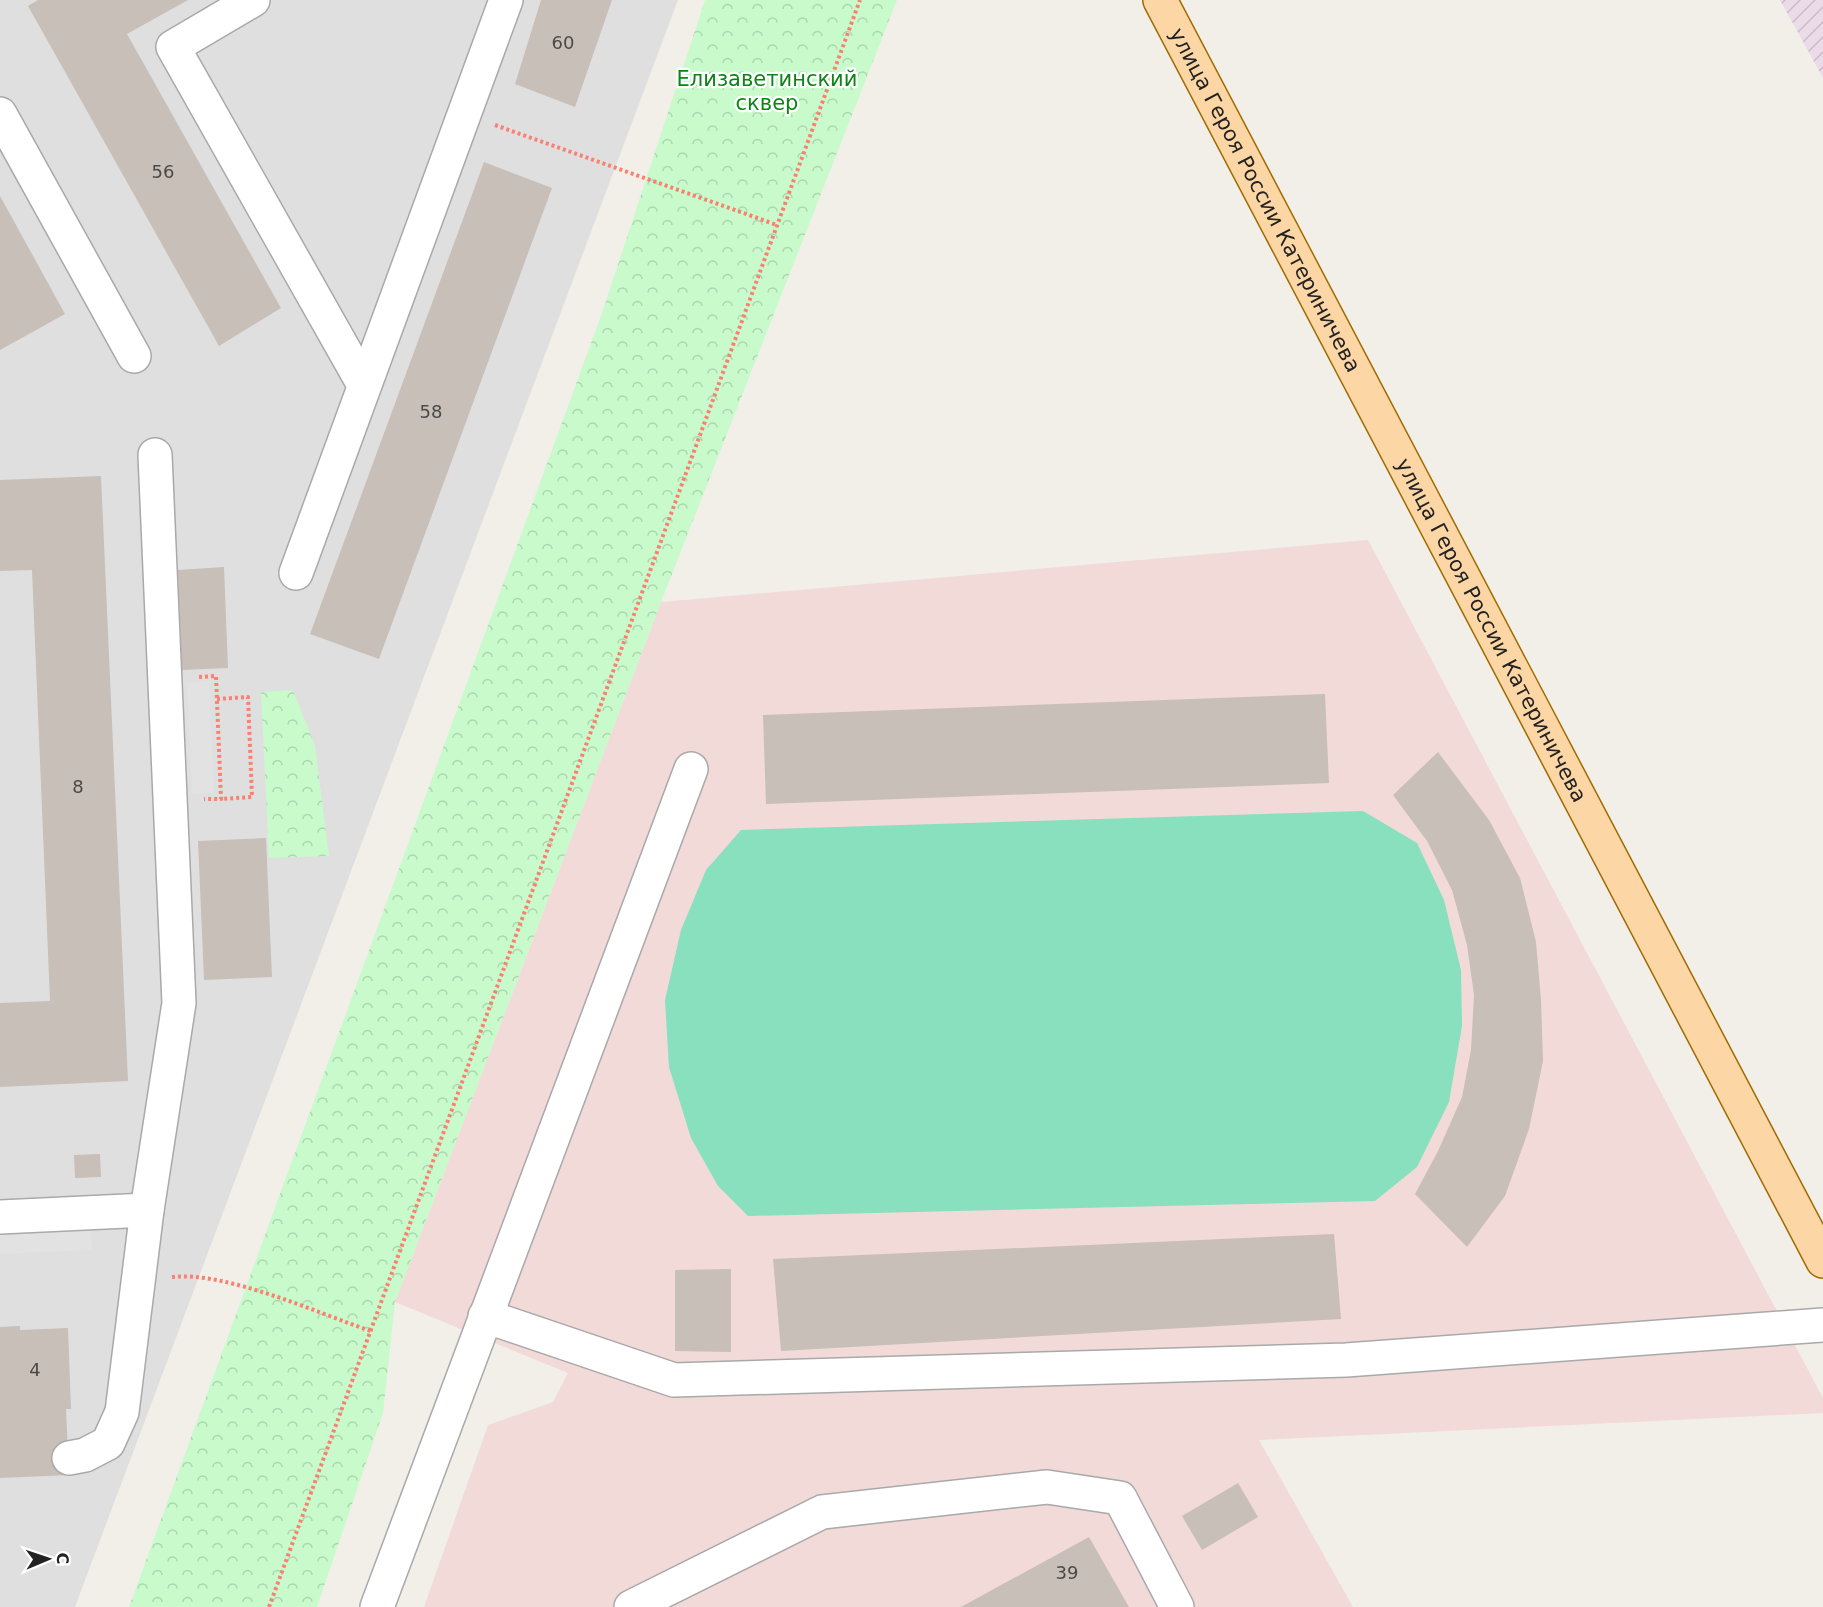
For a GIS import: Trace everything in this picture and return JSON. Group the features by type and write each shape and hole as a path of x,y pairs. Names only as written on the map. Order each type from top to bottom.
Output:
{"main road":[{"name":"улица Героя России Катериничева","path":"1161,0 1823,1261"}],"lane":[{"path":"253,0 173,47 364,385"},
{"path":"296,573 506,0"},
{"path":"0,114 134,356"},
{"path":"69,1458 85,1455 108,1443 122,1412 147,1210 179,1003 155,455"},
{"path":"377,1607 691,769"},
{"path":"0,1217 147,1210"},
{"path":"485,1316 674,1380 1346,1360 1823,1325"},
{"path":"631,1607 822,1512 1047,1487 1120,1498 1177,1607"}],"path":[{"path":"269,1607 860,0"},
{"path":"464,114 777,225"},
{"path":"165,678 216,676 221,799"},
{"path":"170,801 252,797 248,697 217,699"},
{"path":"138,1281 190,1275 220,1280 371,1331"}],"shaded area":[{"path":"0,0 678,0 75,1607 0,1607"},
{"path":"1780,0 1823,0 1823,78"},
{"path":"1368,540 1823,1398 1823,1413 1259,1440 1353,1607 424,1607 488,1425 553,1402 568,1373 395,1302 661,602"},
{"path":"209,681 214,793 192,794 187,683"},
{"path":"91,1227 92,1250 0,1254 0,1231"}],"green space":[{"name":"Елизаветинский сквер","path":"705,0 897,0 661,602 395,1302 383,1413 317,1607 129,1607 602,313"},
{"path":"293,690 315,746 329,856 269,858 261,692"},
{"path":"1363,811 1417,843 1444,900 1461,970 1462,1026 1449,1102 1417,1167 1375,1201 748,1216 718,1186 691,1138 669,1067 665,1000 681,930 706,870 741,830"}],"building":[{"path":"38,0 188,0 127,34 281,308 219,346 28,6"},
{"path":"541,0 612,0 575,107 515,84"},
{"path":"484,162 552,188 379,659 310,634"},
{"path":"0,196 65,314 0,350"},
{"path":"101,476 128,1081 0,1087 0,1003 50,1001 32,570 0,571 0,480"},
{"path":"224,567 228,668 182,670 178,570"},
{"path":"1325,694 1329,783 766,804 763,715"},
{"path":"1438,752 1489,820 1520,878 1536,942 1541,1000 1543,1061 1529,1129 1505,1196 1467,1247 1415,1194 1438,1151 1462,1097 1471,1050 1474,995 1467,945 1452,890 1427,841 1393,795"},
{"path":"266,838 272,977 204,980 198,841"},
{"path":"100,1154 101,1177 75,1178 74,1155"},
{"path":"1334,1234 1341,1319 781,1351 773,1259"},
{"path":"731,1269 731,1352 675,1351 675,1270"},
{"path":"20,1326 20,1330 68,1328 71,1409 66,1409 69,1475 0,1478 0,1327"},
{"path":"1238,1483 1258,1517 1202,1550 1182,1516"},
{"path":"1089,1537 1129,1607 961,1607"}]}
